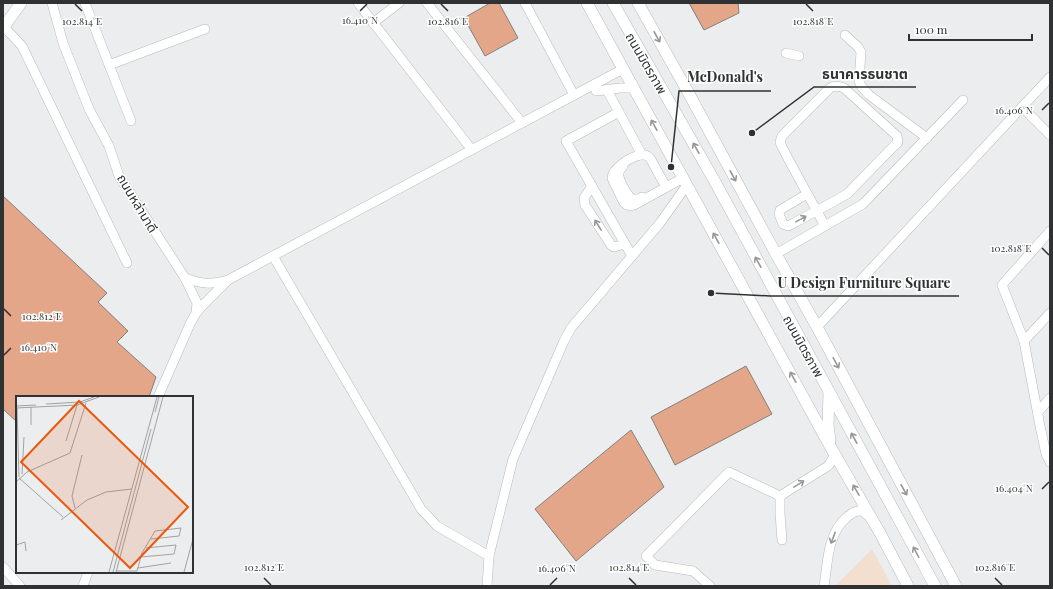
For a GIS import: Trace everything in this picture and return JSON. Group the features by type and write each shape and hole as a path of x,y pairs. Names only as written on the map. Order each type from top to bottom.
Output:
{"main road":[{"path":"4,28 22,3"},
{"name":"ถนนมิตรภาพ","path":"587,3 908,586"},
{"name":"ถนนมิตรภาพ","path":"613,3 714,180 935,586"},
{"name":"ถนนมิตรภาพ","path":"638,3 817,327 956,586"},
{"path":"829,391 828,425 833,450"}],"street":[{"name":"ถนนหล่านาดี","path":"52,3 66,51 90,109 109,146 119,176 184,278 197,303 196,313"},
{"path":"85,3 131,121"},
{"path":"358,3 472,150"},
{"path":"373,23 399,3"},
{"path":"427,3 522,123"},
{"path":"525,3 574,95"},
{"path":"4,28 22,46 127,263"},
{"path":"109,65 205,29"},
{"path":"846,35 861,52 858,81 861,86 869,95 927,138"},
{"path":"786,53 799,56"},
{"path":"184,278 204,284 215,284 228,280 623,69"},
{"path":"817,327 1050,77"},
{"path":"596,84 596,91 633,88"},
{"path":"807,194 780,210 778,214 783,224 788,226 817,211 850,191 898,142 897,136 840,86 833,86 830,88 781,139 782,147 807,194 817,211 825,226"},
{"path":"607,90 642,154 650,158 666,187"},
{"path":"776,254 863,204 963,100"},
{"path":"1022,106 1050,135"},
{"path":"619,112 566,141 632,256"},
{"path":"642,154 619,166 612,175 612,178 625,204 629,206 634,205 666,187 685,181"},
{"path":"487,586 489,556 513,459 564,341 571,328 660,223 685,181"},
{"path":"592,186 584,198 585,205 611,245 614,247 625,244"},
{"path":"1050,231 1002,285 1024,341 1046,454 1050,462"},
{"path":"273,256 421,509 437,526 489,556"},
{"path":"158,396 196,313 228,280"},
{"path":"1024,341 1050,313"},
{"path":"1038,412 1050,398"},
{"path":"780,496 828,466 833,450"},
{"path":"710,586 693,571 655,566 646,556 729,472 766,488 780,496"},
{"path":"780,496 782,540"},
{"path":"824,586 832,539 837,528 853,512 862,512 871,518"},
{"path":"3,567 20,586"},
{"path":"83,586 88,573"}],"shaded area":[{"path":"872,549 892,586 835,586"}],"building":[{"path":"490,3 499,3 518,38 485,56 464,18"},
{"path":"689,3 738,3 739,13 704,30"},
{"path":"3,196 107,293 98,302 128,331 117,342 156,377 149,396 16,396 16,421 3,409"},
{"path":"746,366 772,414 675,465 651,417"},
{"path":"631,430 664,487 576,561 535,509"}],"place":[{"name":"ธนาคารธนชาต","path":"752,133"},
{"name":"McDonald's","path":"671,167"},
{"name":"U Design Furniture Square","path":"711,293"}]}
